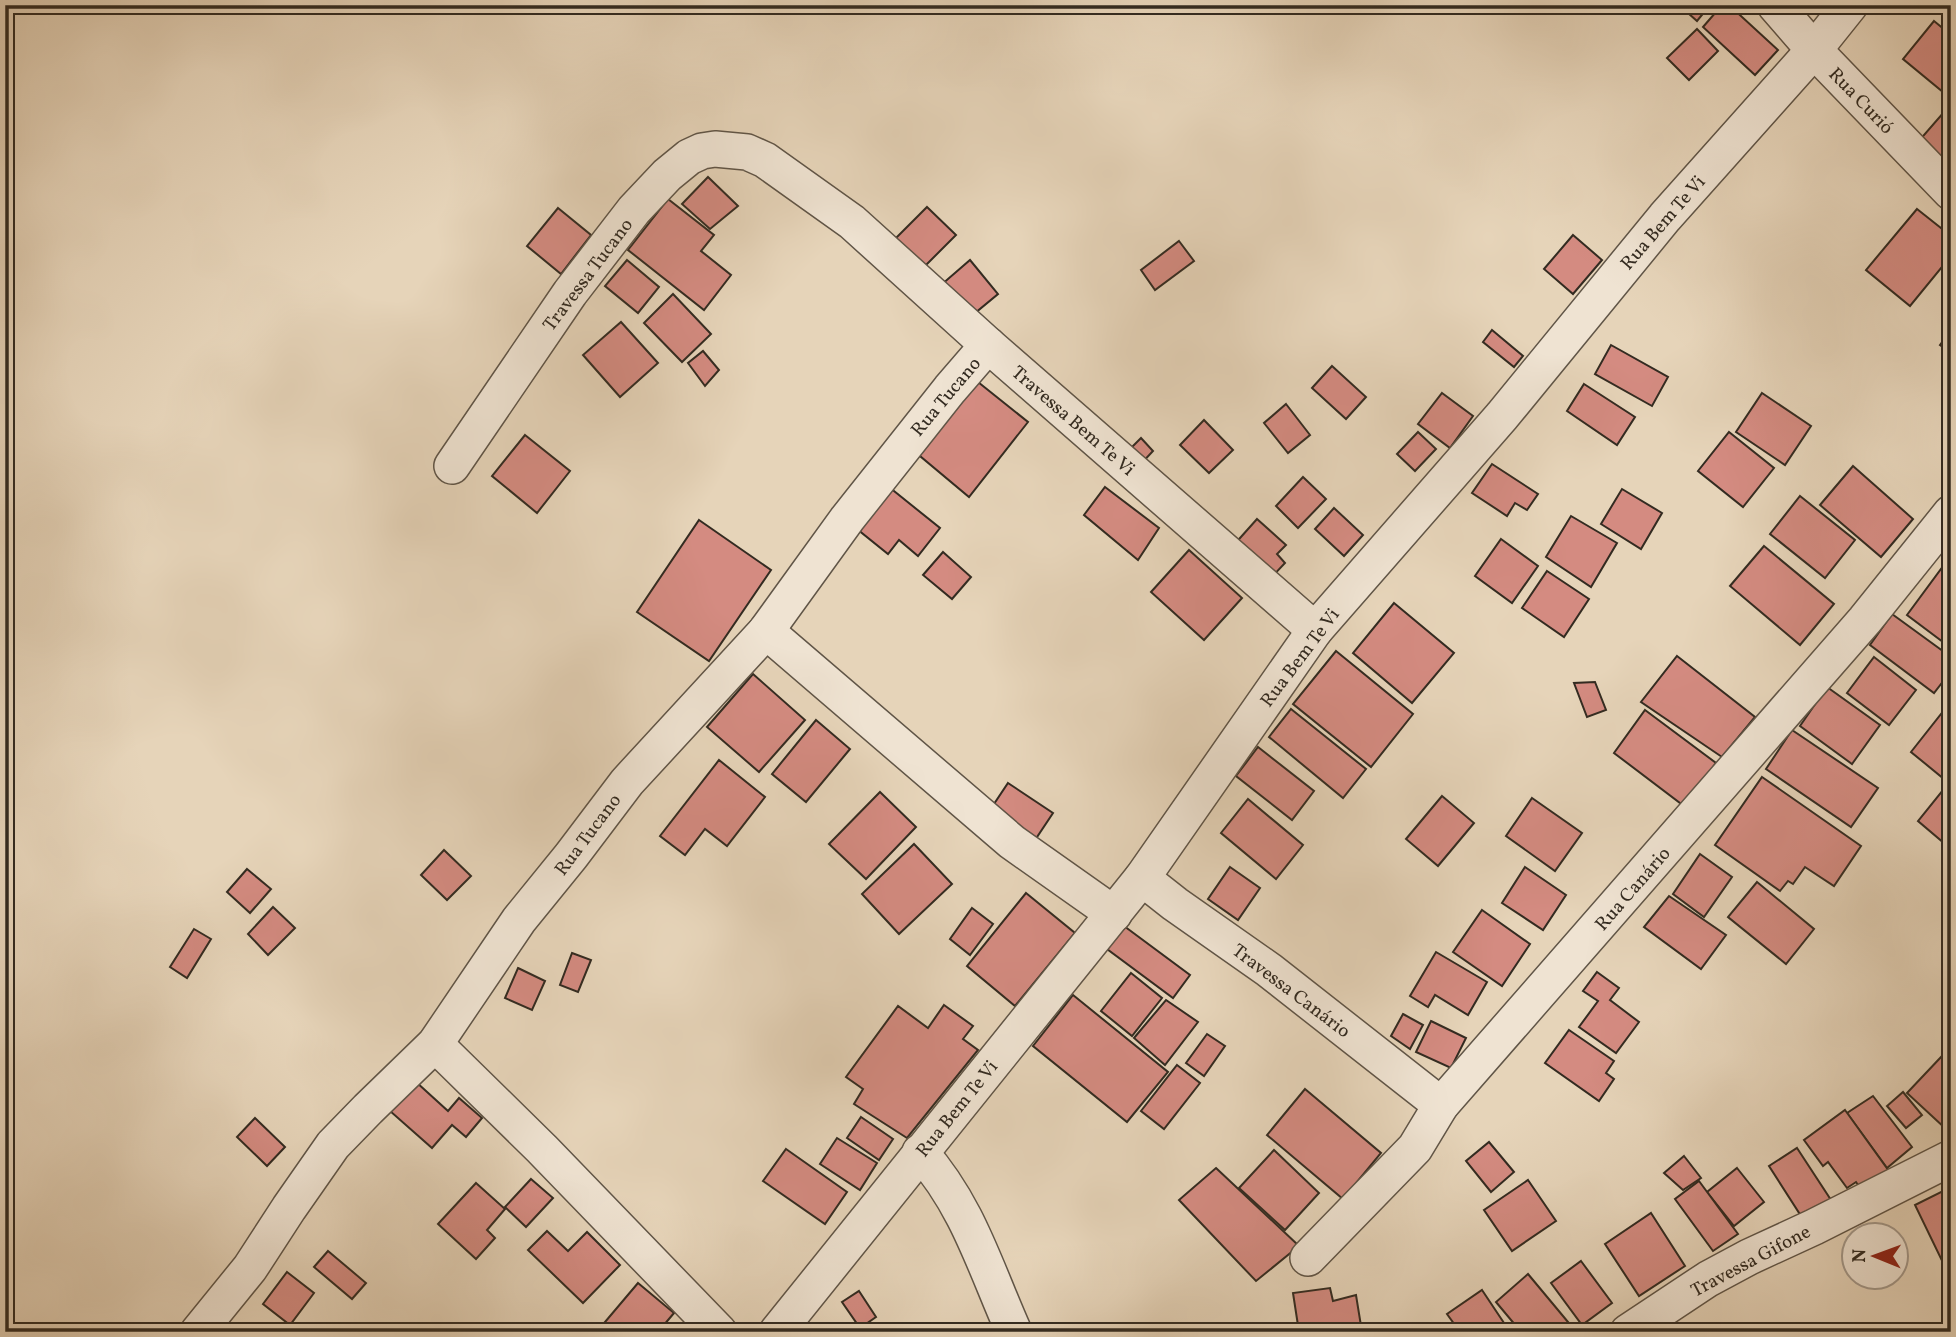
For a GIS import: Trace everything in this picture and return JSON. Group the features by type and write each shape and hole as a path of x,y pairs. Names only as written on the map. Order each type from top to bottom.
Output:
{"street":[{"name":"Rua Curió","path":"1775,5 1814,50 1951,192"},
{"name":"Rua Bem Te Vi","path":"777,1332 1142,878 1315,630 1502,416 1664,217 1814,50 1850,5"},
{"name":"Travessa Tucano","path":"452,466 570,293 634,210 667,175 702,150 747,152 765,160"},
{"name":"Travessa Bem Te Vi","path":"765,160 852,222 988,345 1315,630"},
{"name":"Rua Tucano","path":"198,1332 250,1268 333,1146 435,1044 519,920 627,782 766,631 871,488 988,345"},
{"name":"Rua Canário","path":"1308,1258 1415,1148 1441,1105 1865,620 1951,513"},
{"path":"766,631 1012,842 1114,914"},
{"name":"Travessa Canário","path":"1142,878 1269,970 1441,1105"},
{"path":"435,1044 542,1149 719,1332"},
{"path":"920,1152 960,1207 1014,1332"},
{"name":"Travessa Gifone","path":"1628,1332 1718,1274 1951,1158"}],"building":[{"path":"1679,5 1710,5 1697,21"},
{"path":"1722,5 1729,5 1778,50 1755,75 1703,27"},
{"path":"1934,21 1951,35 1951,82 1943,92 1903,59"},
{"path":"1697,29 1718,51 1689,80 1667,58"},
{"path":"1951,104 1951,169 1917,143"},
{"path":"708,177 738,206 710,229 682,204"},
{"path":"668,199 714,235 701,251 731,275 704,310 628,250"},
{"path":"927,207 956,235 918,273 889,245"},
{"path":"558,208 591,235 561,274 527,246"},
{"path":"1917,209 1951,236 1951,256 1910,306 1866,270"},
{"path":"1573,235 1602,260 1573,294 1544,269"},
{"path":"1179,241 1194,261 1155,290 1141,270"},
{"path":"627,260 659,287 638,313 605,286"},
{"path":"970,260 998,294 969,318 941,285"},
{"path":"673,294 711,334 682,362 644,323"},
{"path":"621,322 658,363 620,397 583,355"},
{"path":"1492,330 1523,356 1514,367 1483,342"},
{"path":"1951,330 1951,353 1940,345"},
{"path":"1611,345 1668,377 1652,406 1595,374"},
{"path":"703,351 719,370 705,386 688,363"},
{"path":"1332,366 1366,397 1346,419 1312,388"},
{"path":"973,378 1028,422 969,497 914,451"},
{"path":"1584,384 1635,417 1617,445 1567,411"},
{"path":"1442,393 1473,416 1450,448 1418,424"},
{"path":"1762,393 1811,426 1785,465 1736,432"},
{"path":"1286,404 1310,435 1288,453 1264,423"},
{"path":"1204,420 1233,450 1209,473 1180,445"},
{"path":"1418,432 1436,449 1415,471 1397,454"},
{"path":"1729,432 1774,468 1743,507 1698,471"},
{"path":"525,435 570,471 537,513 492,476"},
{"path":"1141,438 1153,451 1138,467 1125,454"},
{"path":"1492,464 1538,494 1527,510 1515,503 1507,516 1472,493"},
{"path":"1853,466 1913,519 1881,557 1820,505"},
{"path":"1303,477 1326,499 1298,528 1276,506"},
{"path":"889,487 940,528 918,556 899,540 888,554 857,529"},
{"path":"1105,487 1159,528 1138,560 1084,515"},
{"path":"1622,489 1662,513 1641,549 1601,524"},
{"path":"1800,496 1855,540 1825,578 1770,534"},
{"path":"1334,508 1363,535 1344,556 1315,529"},
{"path":"1571,516 1617,543 1591,587 1546,557"},
{"path":"1257,519 1286,545 1277,554 1285,563 1268,581 1232,547"},
{"path":"699,520 771,570 709,661 637,612"},
{"path":"1501,539 1538,566 1512,603 1475,576"},
{"path":"1764,546 1834,604 1800,645 1730,586"},
{"path":"1189,550 1242,598 1204,640 1151,592"},
{"path":"943,552 971,577 952,599 923,575"},
{"path":"1941,569 1951,577 1951,648 1907,615"},
{"path":"1547,571 1589,599 1564,637 1522,608"},
{"path":"1394,603 1454,653 1412,703 1353,653"},
{"path":"1892,614 1951,657 1951,671 1934,693 1870,645"},
{"path":"1336,651 1413,714 1371,767 1293,704"},
{"path":"1677,656 1755,717 1722,757 1641,702"},
{"path":"1874,657 1916,690 1889,725 1847,693"},
{"path":"753,674 805,720 759,772 707,727"},
{"path":"1595,682 1606,710 1587,717 1574,683"},
{"path":"1827,687 1880,725 1852,764 1800,726"},
{"path":"1291,709 1366,769 1343,798 1269,737"},
{"path":"1945,709 1951,714 1951,771 1944,779 1911,752"},
{"path":"1645,710 1716,763 1684,806 1614,753"},
{"path":"816,720 850,749 806,802 772,774"},
{"path":"1792,730 1878,788 1851,827 1766,769"},
{"path":"1258,747 1314,791 1292,820 1236,776"},
{"path":"719,760 765,797 727,846 705,829 685,855 660,836"},
{"path":"1762,777 1861,846 1834,886 1805,867 1793,884 1788,881 1780,891 1715,845"},
{"path":"1951,780 1951,849 1918,821"},
{"path":"1008,783 1053,813 1035,840 990,810"},
{"path":"880,792 916,827 866,879 829,844"},
{"path":"1442,796 1474,823 1438,866 1406,839"},
{"path":"1532,798 1582,833 1555,871 1506,836"},
{"path":"1248,799 1303,845 1276,879 1221,833"},
{"path":"914,844 952,884 899,934 862,894"},
{"path":"444,850 471,876 447,900 421,875"},
{"path":"1700,854 1732,877 1704,917 1673,894"},
{"path":"1230,867 1260,888 1238,920 1208,899"},
{"path":"1525,867 1566,895 1543,930 1502,903"},
{"path":"247,869 271,889 250,913 227,892"},
{"path":"1757,882 1814,929 1786,964 1728,917"},
{"path":"1026,893 1075,933 1015,1006 967,966"},
{"path":"1669,896 1726,935 1701,969 1644,927"},
{"path":"273,907 295,928 268,955 248,934"},
{"path":"972,908 993,924 970,955 950,939"},
{"path":"1482,910 1530,944 1502,986 1453,952"},
{"path":"1124,926 1190,975 1173,998 1107,949"},
{"path":"194,929 211,939 187,978 170,967"},
{"path":"1436,952 1487,982 1468,1015 1435,995 1428,1007 1410,996"},
{"path":"572,953 591,960 578,992 560,985"},
{"path":"518,968 545,981 532,1010 505,998"},
{"path":"1597,972 1619,988 1610,1000 1639,1022 1616,1053 1579,1027 1598,1001 1583,991"},
{"path":"1131,973 1162,998 1132,1036 1101,1011"},
{"path":"1073,995 1168,1072 1127,1122 1033,1046"},
{"path":"1166,1000 1198,1022 1165,1065 1134,1038"},
{"path":"944,1005 973,1026 963,1039 978,1050 907,1138 854,1104 863,1089 846,1077 898,1006 928,1028"},
{"path":"1403,1014 1423,1025 1410,1049 1391,1036"},
{"path":"1431,1021 1466,1038 1451,1068 1416,1052"},
{"path":"1569,1030 1614,1061 1606,1073 1614,1079 1599,1101 1545,1063"},
{"path":"1207,1034 1225,1046 1204,1076 1186,1063"},
{"path":"1942,1056 1951,1064 1951,1123 1946,1129 1907,1093"},
{"path":"1177,1065 1200,1083 1164,1129 1141,1111"},
{"path":"415,1081 448,1111 459,1098 482,1118 466,1137 452,1125 432,1148 390,1111"},
{"path":"1305,1089 1381,1153 1343,1199 1267,1135"},
{"path":"1903,1092 1922,1115 1906,1128 1887,1106"},
{"path":"1873,1096 1912,1147 1887,1168 1847,1113"},
{"path":"1845,1110 1891,1174 1864,1193 1856,1182 1847,1188 1828,1162 1823,1166 1804,1140"},
{"path":"861,1117 893,1139 879,1160 847,1138"},
{"path":"255,1118 285,1147 267,1166 237,1137"},
{"path":"837,1138 877,1163 860,1190 820,1164"},
{"path":"1489,1142 1514,1172 1491,1192 1466,1161"},
{"path":"1797,1148 1831,1200 1803,1219 1769,1166"},
{"path":"786,1149 847,1192 825,1224 763,1181"},
{"path":"1274,1150 1319,1193 1285,1230 1239,1188"},
{"path":"1684,1156 1701,1178 1683,1190 1664,1173"},
{"path":"1216,1168 1299,1246 1256,1281 1179,1200"},
{"path":"1737,1168 1764,1202 1734,1226 1707,1192"},
{"path":"531,1179 553,1198 526,1227 505,1207"},
{"path":"1528,1180 1556,1221 1512,1251 1484,1210"},
{"path":"1699,1181 1738,1234 1713,1251 1675,1199"},
{"path":"476,1183 505,1209 487,1230 495,1238 476,1259 438,1224"},
{"path":"1951,1187 1951,1272 1948,1273 1915,1205"},
{"path":"1651,1213 1685,1266 1639,1296 1605,1244"},
{"path":"547,1231 568,1251 587,1232 620,1265 583,1303 528,1250"},
{"path":"328,1251 366,1283 352,1299 314,1267"},
{"path":"1581,1261 1612,1303 1582,1325 1551,1283"},
{"path":"287,1272 314,1293 290,1325 263,1304"},
{"path":"1528,1274 1573,1328 1569,1332 1521,1332 1496,1302"},
{"path":"638,1283 674,1313 658,1332 615,1332 605,1322"},
{"path":"1330,1288 1333,1301 1356,1295 1362,1332 1299,1332 1293,1293"},
{"path":"1482,1290 1510,1332 1460,1332 1447,1314"},
{"path":"859,1291 876,1317 860,1328 842,1302"}]}
